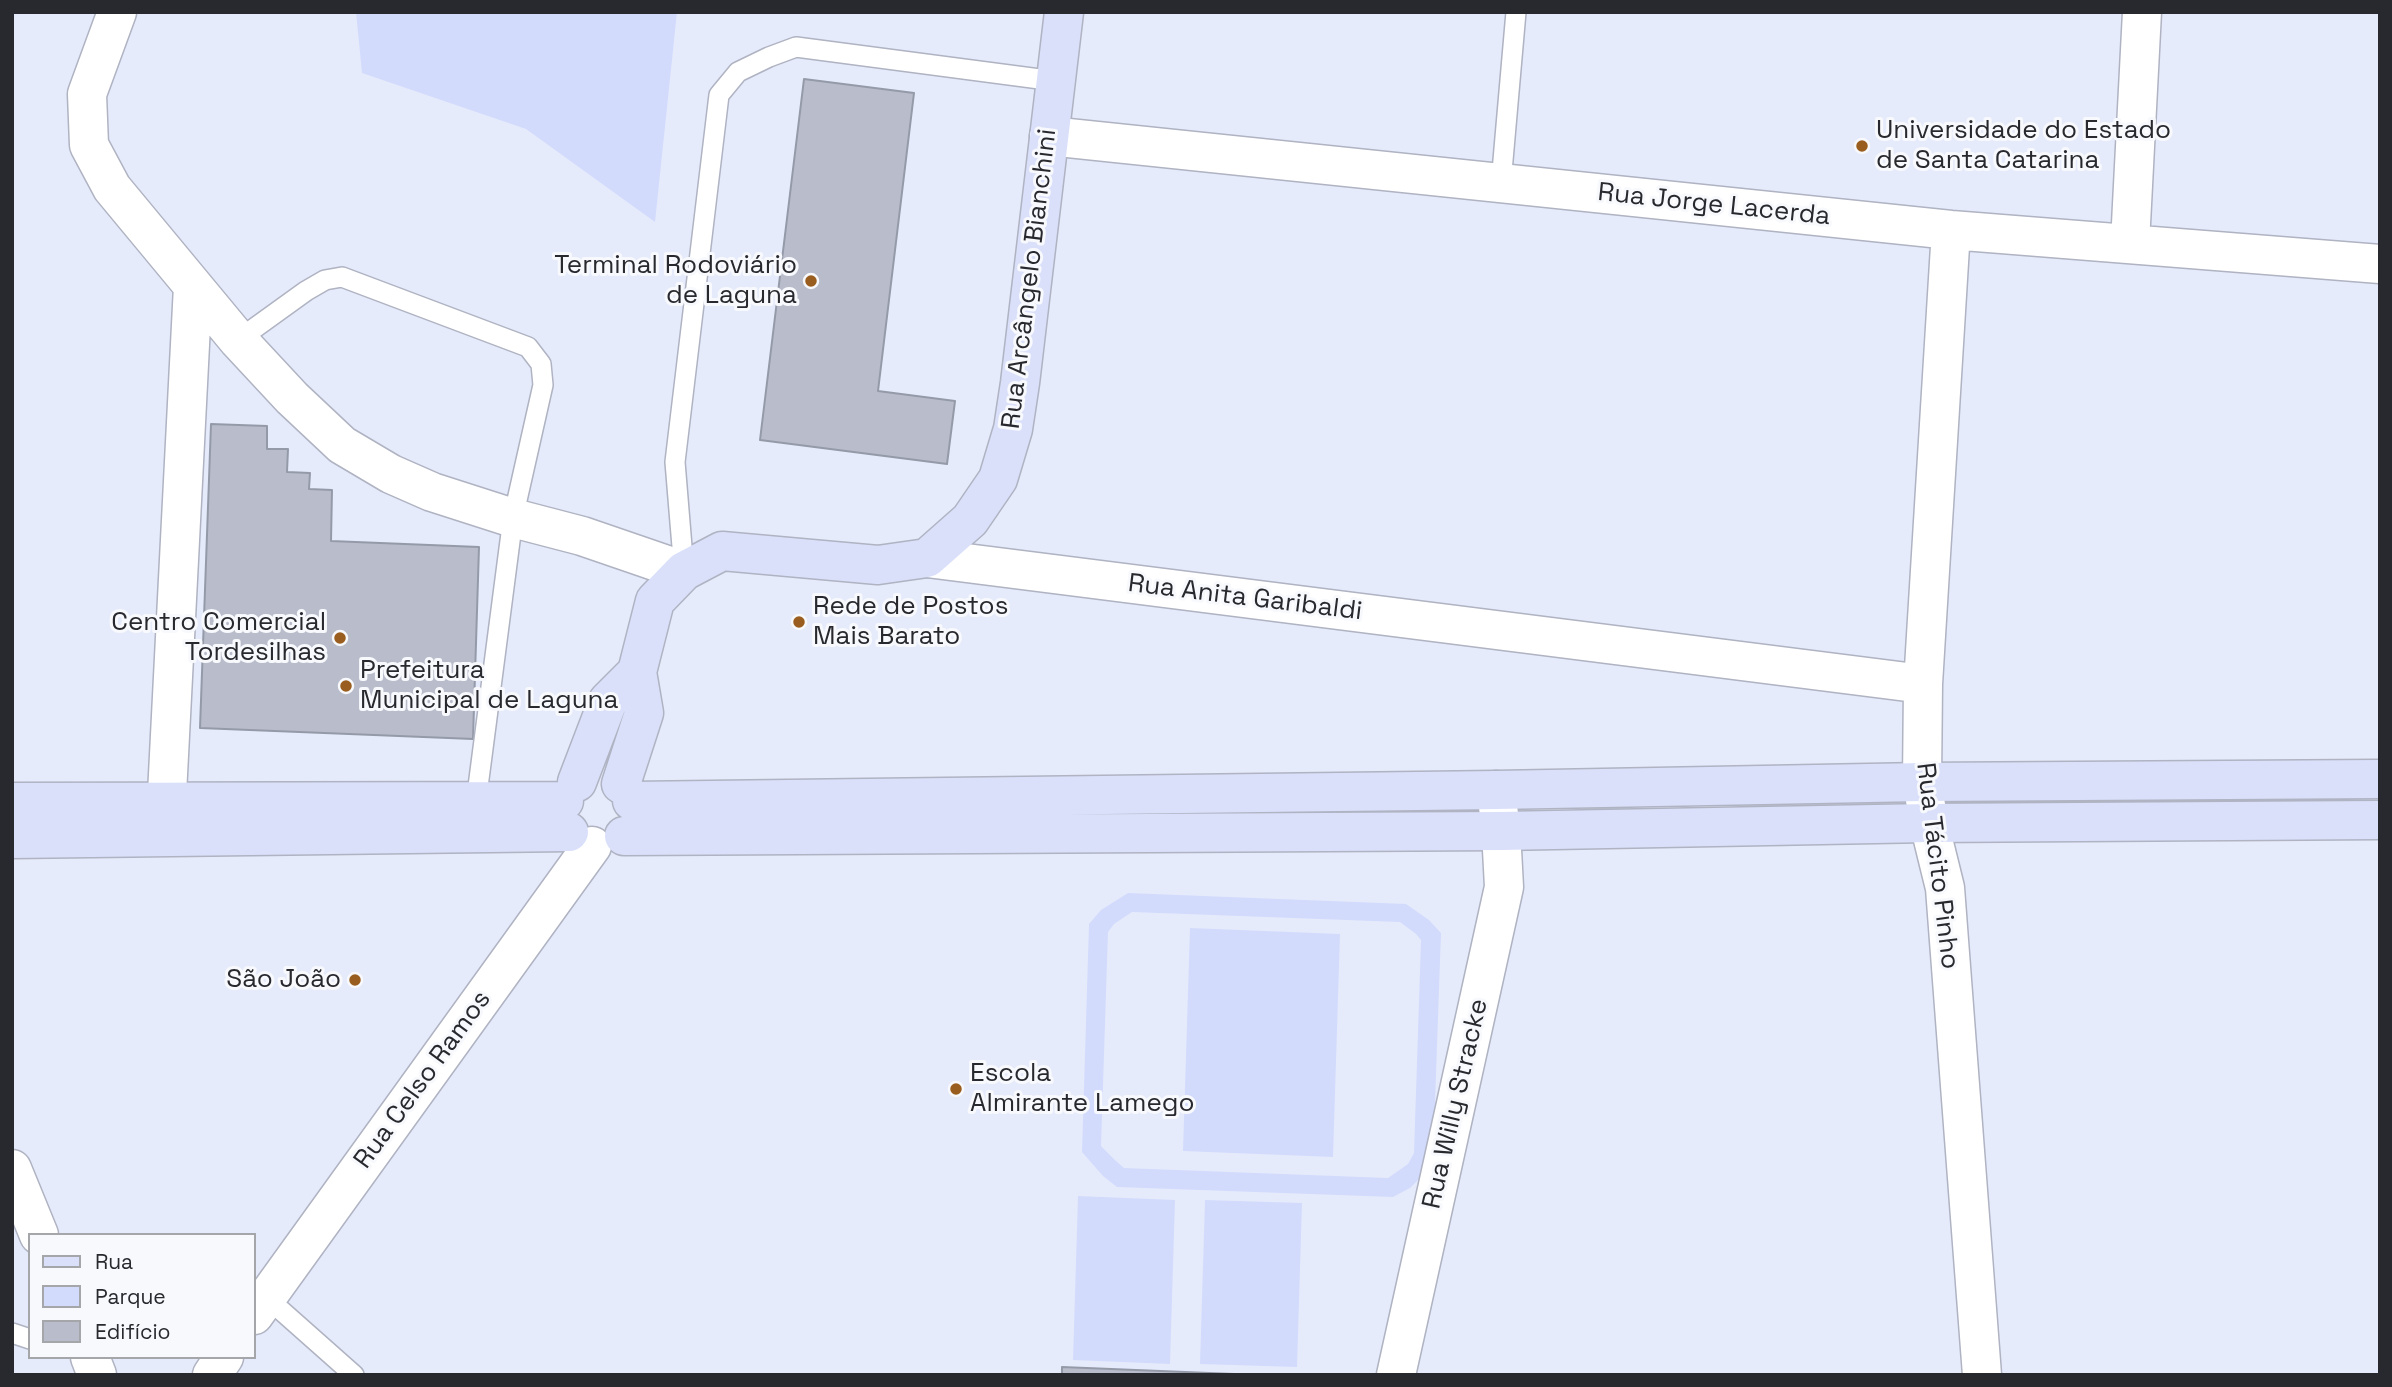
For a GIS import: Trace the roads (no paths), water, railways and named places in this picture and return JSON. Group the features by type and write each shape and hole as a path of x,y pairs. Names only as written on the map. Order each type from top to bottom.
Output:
{"street":[{"path":"117,12 87,94 89,145 112,188 238,340 292,398 342,445 391,474 432,492 513,518 582,536 684,571"},
{"name":"Rua Arcângelo Bianchini","path":"927,558 970,520 998,479 1013,429 1064,12"},
{"path":"2130,243 2142,12"},
{"name":"Rua Jorge Lacerda","path":"1049,136 1951,230 2380,264"},
{"name":"Rua Tácito Pinho","path":"1951,230 1923,684 1922,782 1928,822 1945,888 1982,1375"},
{"path":"166,820 193,286"},
{"name":"Rua Anita Garibaldi","path":"597,812 645,713 638,672 655,601 684,571 722,551 878,565 927,558 1923,684"},
{"path":"12,803 166,820 1922,782 2380,779"},
{"name":"Rua Willy Stracke","path":"1396,1375 1504,887 1496,790"},
{"path":"12,839 166,820 476,802 597,812 1501,831 1928,822 2380,820"},
{"name":"Rua Celso Ramos","path":"260,1306 597,812"},
{"path":"12,1169 38,1233"},
{"path":"90,1359 97,1375"},
{"path":"212,1375 223,1359"}],"lane":[{"path":"1501,183 1516,12"},
{"path":"684,571 676,461 719,95 738,72 796,47 1055,81"},
{"path":"238,340 306,291 325,280 342,277 528,347 541,364 543,385 513,518 476,802"},
{"path":"260,1306 354,1375"}],"place":[{"name":"Universidade do Estado de Santa Catarina","path":"1862,146"},
{"name":"Terminal Rodoviário de Laguna","path":"811,281"},
{"name":"Rede de Postos Mais Barato","path":"799,622"},
{"name":"Centro Comercial Tordesilhas","path":"340,638"},
{"name":"Prefeitura Municipal de Laguna","path":"346,686"},
{"name":"São João","path":"355,980"},
{"name":"Escola Almirante Lamego","path":"956,1089"}]}
